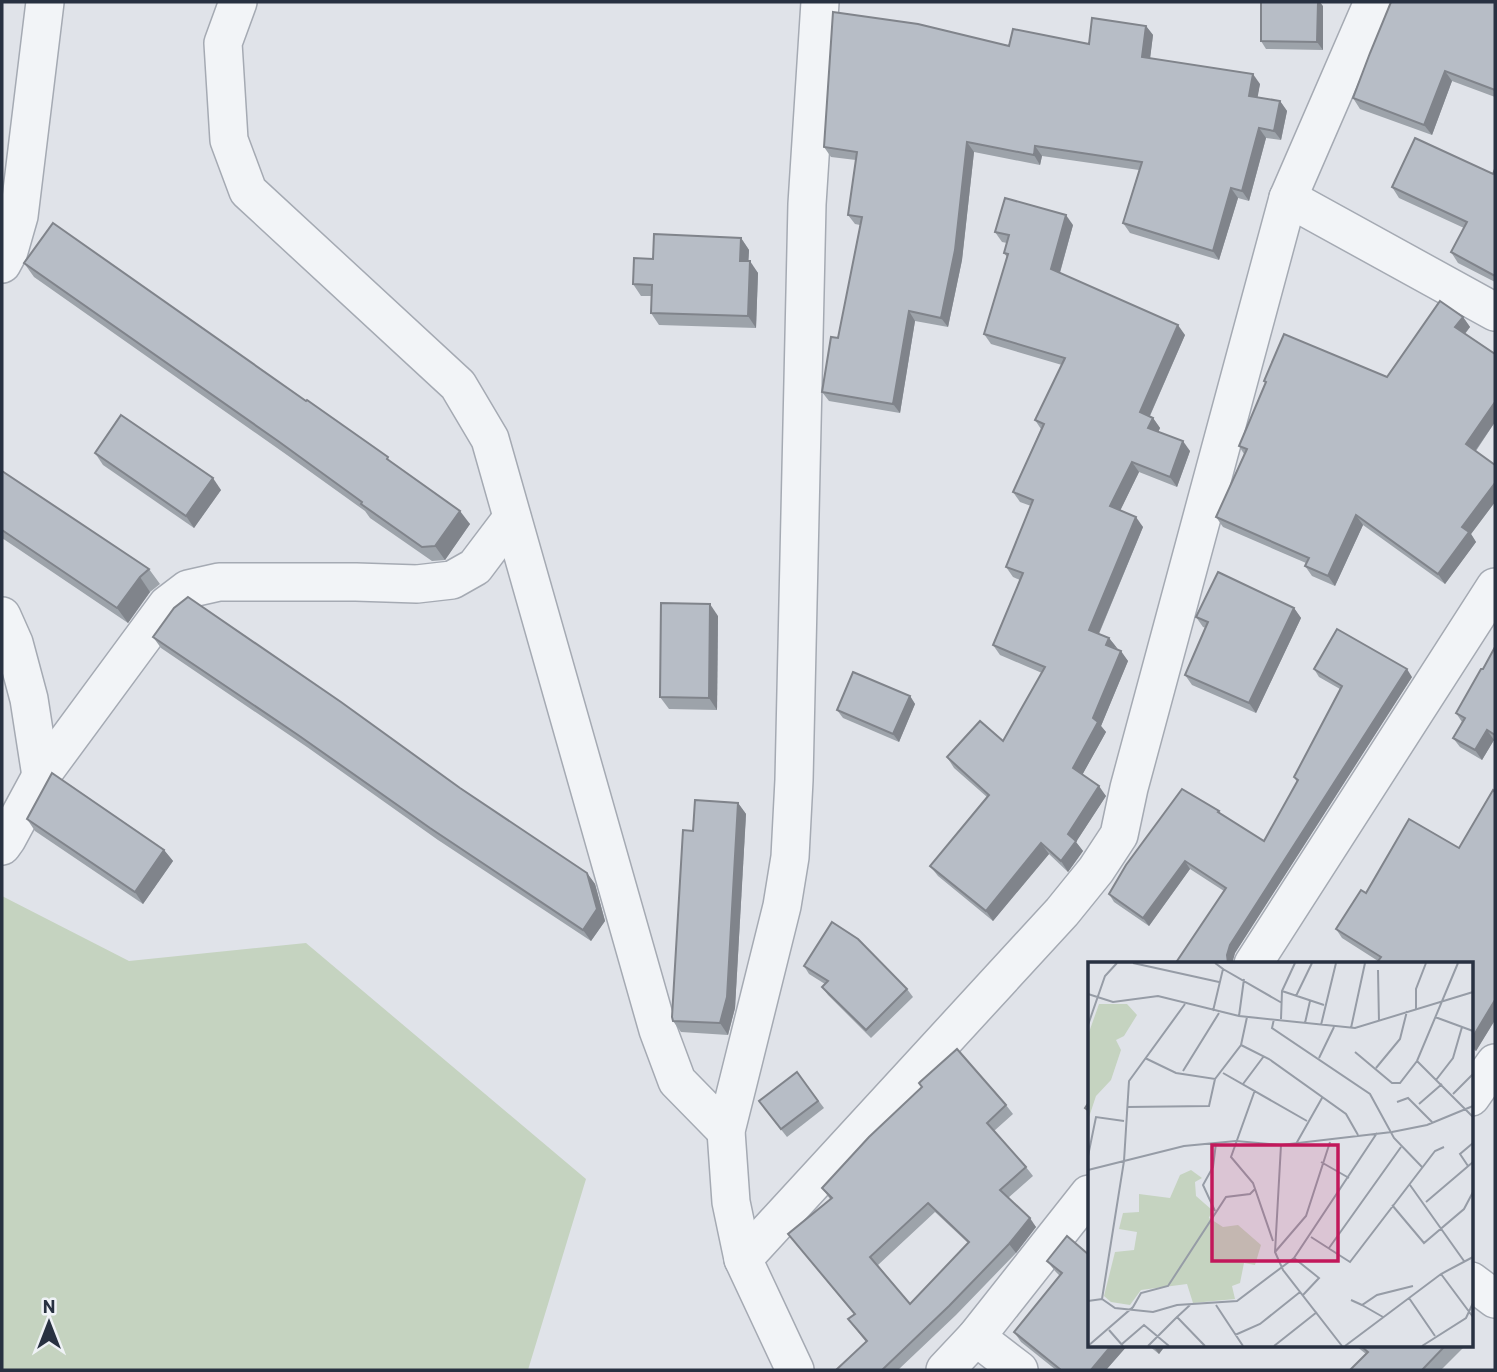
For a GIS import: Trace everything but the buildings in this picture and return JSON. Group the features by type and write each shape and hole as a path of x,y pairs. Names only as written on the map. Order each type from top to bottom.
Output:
{"street":[{"path":"2,264 9,251 19,216 45,2"},
{"path":"238,2 223,43 229,140 248,191 458,384 490,439 658,1030 677,1081 726,1131"},
{"path":"795,1370 743,1259 731,1202 726,1131 782,906 790,857 807,204 820,2"},
{"path":"743,1259 1062,912 1096,870 1119,835 1129,788 1288,198 1373,2"},
{"path":"1288,198 1495,312"},
{"path":"2,846 41,776 167,604 188,589 219,582 417,584 452,580 474,567 512,519"},
{"path":"1254,962 1495,587"},
{"path":"2,616 15,643 29,699 41,776"},
{"path":"1472,1096 1495,1063"},
{"path":"945,1370 976,1338 1088,1195"},
{"path":"1472,1282 1495,1298"},
{"path":"976,1338 1019,1370"}],"green space":[{"path":"2,896 129,961 306,943 586,1179 528,1370 2,1370"}]}
